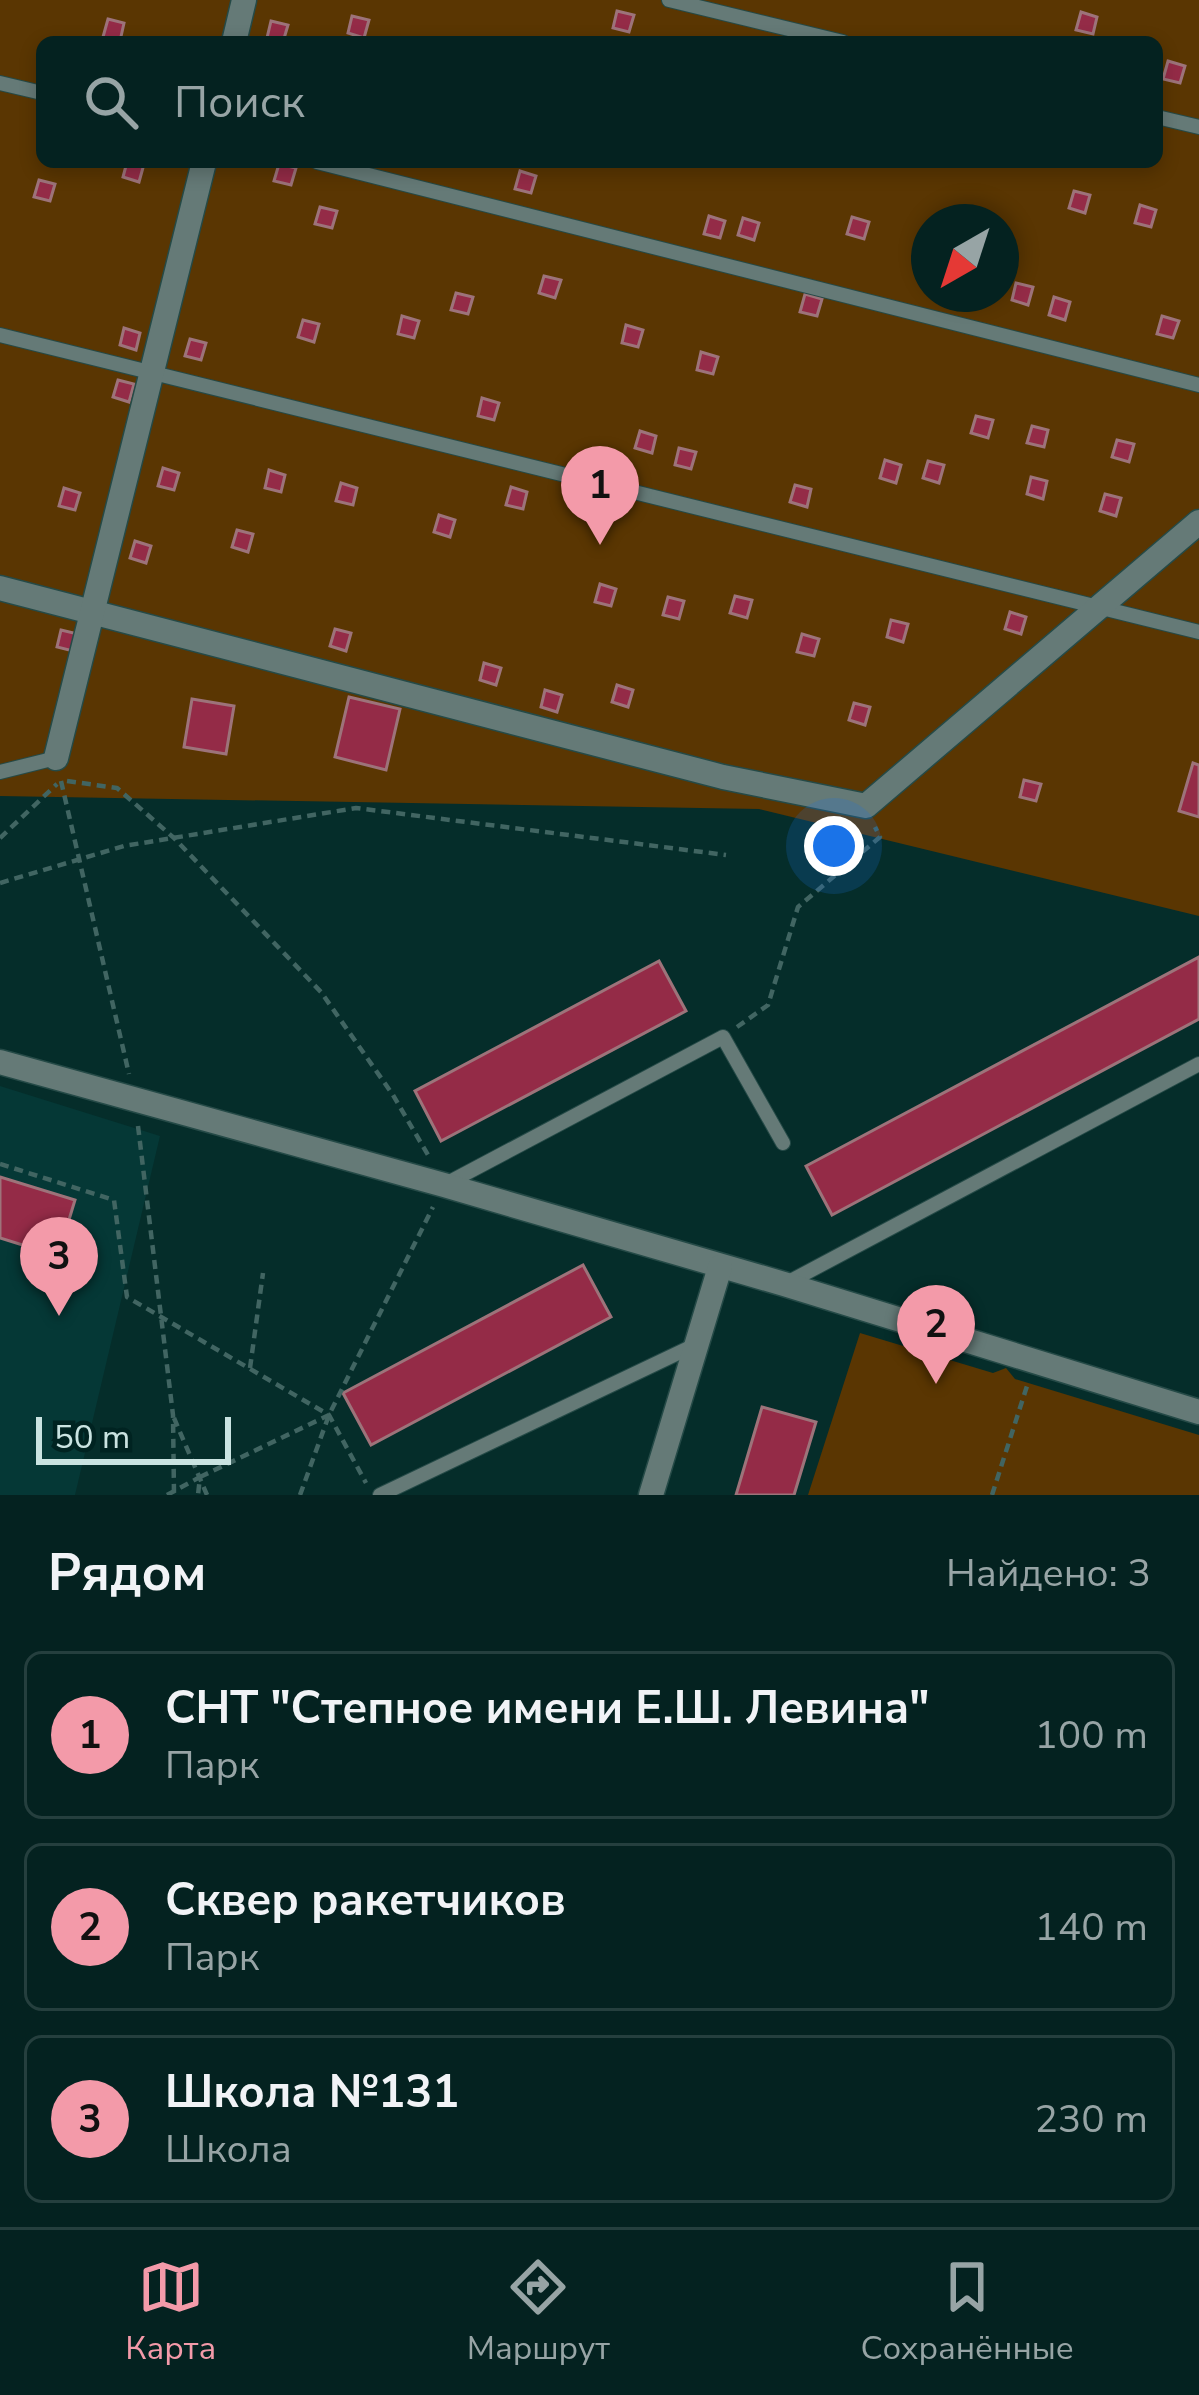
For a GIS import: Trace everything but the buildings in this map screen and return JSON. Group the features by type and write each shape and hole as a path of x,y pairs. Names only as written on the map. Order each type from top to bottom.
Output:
{"street":[{"path":"235,36 244,0"},
{"path":"58,769 92,611 202,168"},
{"path":"0,588 723,777 866,806 1199,522"},
{"path":"0,1062 445,1185 1199,1412"},
{"path":"651,1495 720,1267"}],"lane":[{"path":"669,0 818,36"},
{"path":"0,83 36,92"},
{"path":"1163,119 1199,128"},
{"path":"341,168 1199,385"},
{"path":"0,335 1199,632"},
{"path":"0,772 58,769"},
{"path":"445,1185 723,1037 783,1143"},
{"path":"784,1284 1199,1064"},
{"path":"376,1495 698,1344"}],"path":[{"path":"0,838 58,769 117,788 173,838 321,992 393,1095 445,1185 329,1414 300,1495"},
{"path":"723,1037 768,1005 798,907 880,837 866,806"},
{"path":"0,884 124,846 356,808 726,855"},
{"path":"0,1164 114,1200 127,1297 329,1414 376,1495"},
{"path":"250,1368 263,1273"},
{"path":"992,1495 1035,1362"},
{"path":"166,1495 329,1414"},
{"path":"172,1415 208,1495"},
{"path":"198,1495 200,1477"}],"shaded area":[{"path":"0,0 1199,0 1199,916 759,809 0,796"},
{"path":"0,1086 160,1136 75,1495 0,1495"},
{"path":"860,1333 993,1373 1006,1368 1015,1379 1199,1435 1199,1495 808,1495"}],"place":[{"name":"СНТ \"Степное имени Е.Ш. Левина\"","path":"600,545"},
{"name":"Школа №131","path":"59,1316"},
{"name":"Сквер ракетчиков","path":"936,1384"}]}
